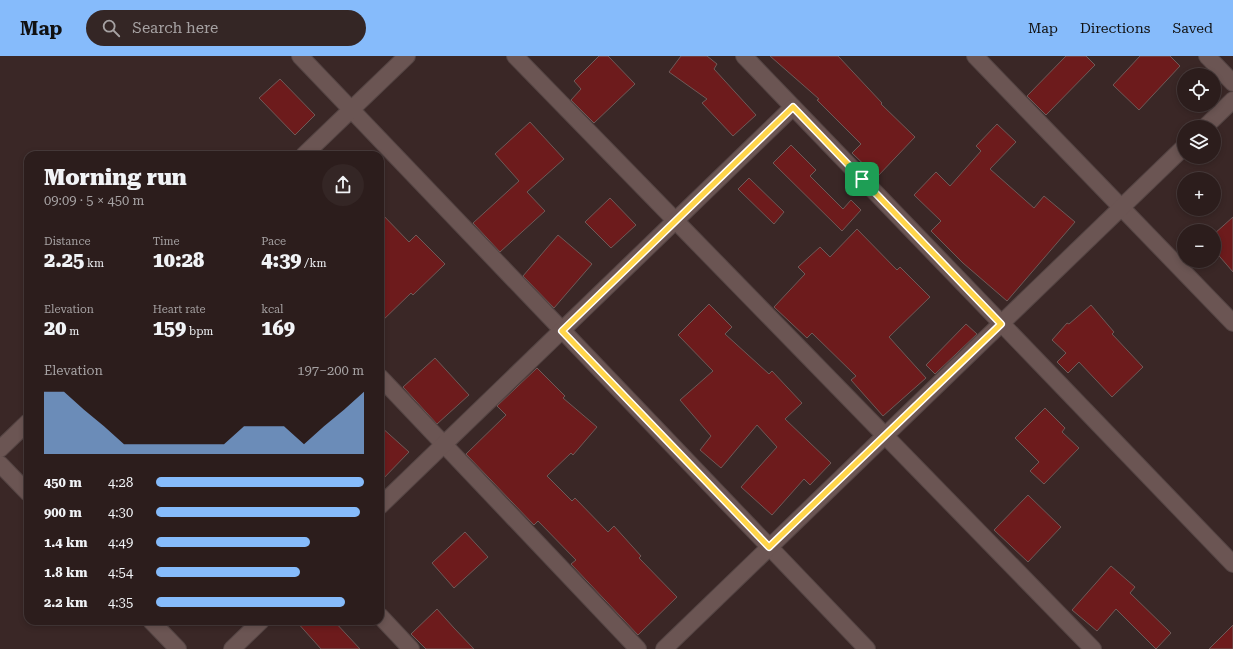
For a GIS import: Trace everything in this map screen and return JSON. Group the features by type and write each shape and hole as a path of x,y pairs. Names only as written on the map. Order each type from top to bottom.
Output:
{"street":[{"path":"300,56 867,649"},
{"path":"308,151 407,56"},
{"path":"515,56 1093,649"},
{"path":"744,56 1233,564"},
{"path":"975,56 1233,323"},
{"path":"1207,56 1233,83"},
{"path":"1212,120 1233,100"},
{"path":"384,502 793,107"},
{"path":"664,649 1177,154"},
{"path":"384,381 638,649"},
{"path":"0,449 24,426"},
{"path":"0,464 24,489"},
{"path":"384,620 411,649"},
{"path":"155,625 178,649"},
{"path":"232,649 257,625"}],"building":[{"path":"599,56 608,56 635,84 594,123 571,100 581,89 574,81"},
{"path":"681,56 707,56 717,64 714,69 756,115 733,136 702,103 707,99 669,72"},
{"path":"770,56 838,56 882,103 881,104 915,137 877,177 852,153 861,144 817,100 819,99"},
{"path":"1066,56 1086,56 1095,65 1046,115 1027,96"},
{"path":"1140,56 1170,56 1180,66 1139,110 1113,85"},
{"path":"280,79 315,115 295,135 259,98"},
{"path":"530,122 564,159 527,192 545,211 500,252 473,223 519,181 495,154"},
{"path":"997,124 1016,142 990,169 1034,208 1044,196 1075,222 1007,301 963,263 931,231 941,221 914,195 936,172 950,186 981,151 976,146"},
{"path":"791,145 816,170 810,176 843,209 851,200 861,210 842,231 773,163"},
{"path":"749,178 784,212 774,224 738,189"},
{"path":"610,198 636,225 611,248 585,222"},
{"path":"384,216 409,242 416,235 445,264 413,295 411,293 384,319"},
{"path":"1233,217 1233,272 1221,258 1221,228"},
{"path":"857,229 897,270 900,267 930,297 889,337 926,378 883,416 851,380 856,376 812,333 807,338 774,307 805,274 798,267 820,247 830,257"},
{"path":"558,235 592,264 554,308 523,276"},
{"path":"709,304 732,327 725,334 769,374 772,371 802,403 785,419 831,463 810,485 804,479 772,515 741,487 777,447 757,425 721,468 700,450 711,436 680,400 713,371 678,335"},
{"path":"1091,305 1114,332 1112,334 1143,367 1112,397 1079,362 1068,373 1057,362 1066,353 1052,340 1067,323 1069,324"},
{"path":"966,324 977,334 935,374 926,365"},
{"path":"435,358 469,395 437,424 403,387"},
{"path":"537,368 565,396 563,398 597,427 573,455 571,453 547,476 572,501 575,498 608,532 614,526 641,556 639,558 677,597 638,635 571,564 576,560 538,521 534,525 466,454 506,415 497,406"},
{"path":"1045,408 1065,428 1062,432 1079,448 1044,484 1030,471 1039,462 1015,438"},
{"path":"384,430 409,452 384,478"},
{"path":"1028,495 1061,527 1028,562 994,530"},
{"path":"465,532 488,557 454,588 432,563"},
{"path":"1111,566 1135,587 1130,593 1171,633 1156,649 1116,609 1097,631 1072,610"},
{"path":"437,609 474,649 426,649 411,634"},
{"path":"300,625 338,625 360,649 321,649"},
{"path":"1233,625 1233,649 1209,649"}],"route":[{"path":"793,107 862,179 1001,324 769,547 562,331 793,107"}]}
